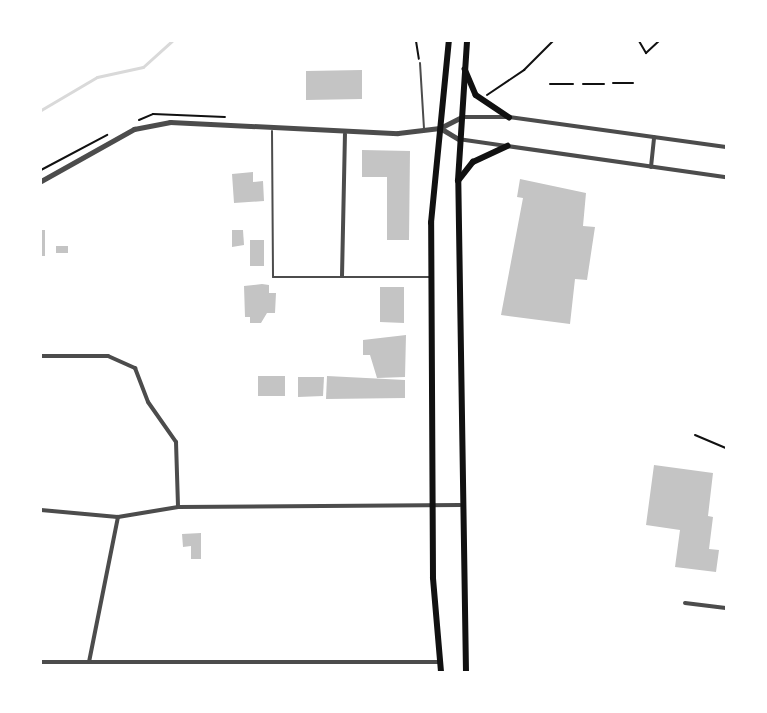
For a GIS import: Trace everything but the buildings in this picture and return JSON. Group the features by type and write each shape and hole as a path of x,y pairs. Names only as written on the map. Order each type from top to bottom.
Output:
{"main road":[{"path":"441,672 432,505 431,277 440,128 449,41"},
{"path":"466,672 460,505 458,139 467,41"},
{"path":"464,68 482,100 509,117"},
{"path":"458,180 473,162 507,146"}],"street":[{"path":"41,181 134,129 213,121 272,131 345,134 440,128 460,118 509,117 726,147"},
{"path":"440,128 458,139 726,178"},
{"path":"342,276 345,134"},
{"path":"651,167 654,137"},
{"path":"41,356 108,356 135,368 148,402 176,442 178,507"},
{"path":"41,510 118,517 178,507 460,505"},
{"path":"89,662 118,517"},
{"path":"685,603 726,608"},
{"path":"41,662 440,662"}],"lane":[{"path":"420,63 424,129"},
{"path":"272,131 273,277 431,277"}],"path":[{"path":"416,41 420,63"},
{"path":"482,100 524,70 553,41"},
{"path":"639,41 646,53 659,41"},
{"path":"614,83 633,83"},
{"path":"550,84 572,84"},
{"path":"583,84 604,84"},
{"path":"695,435 726,448"}],"waterway":[{"path":"41,110 97,77 143,67 172,41"}]}
